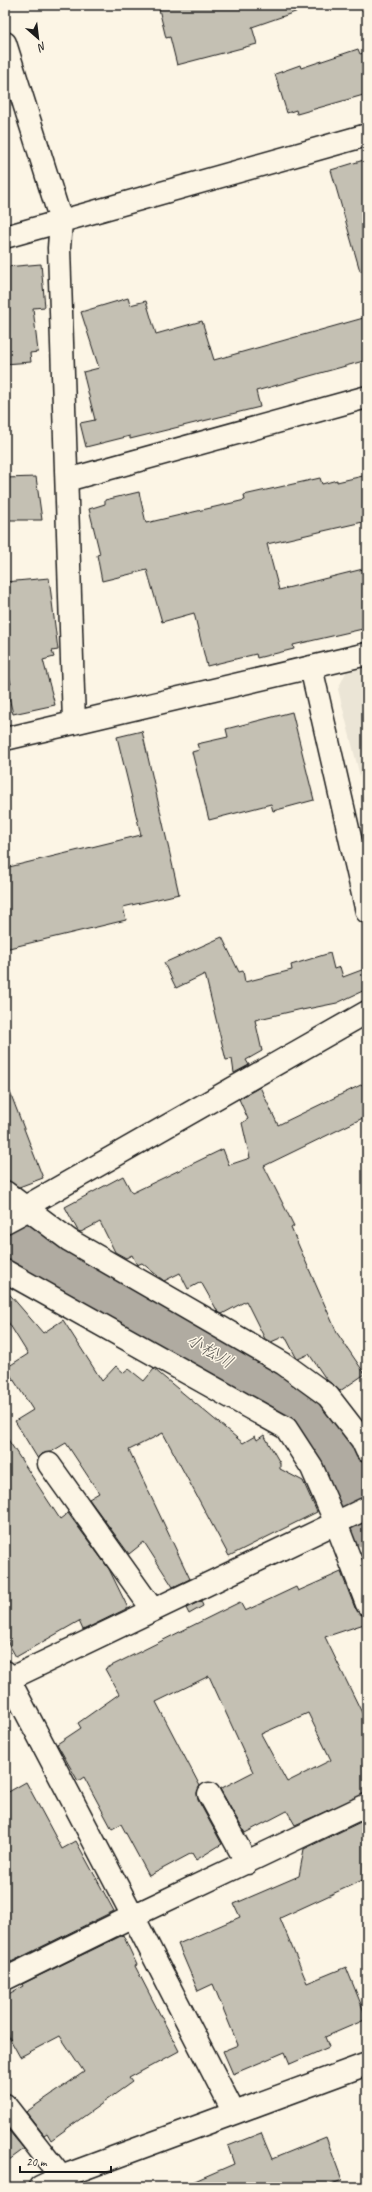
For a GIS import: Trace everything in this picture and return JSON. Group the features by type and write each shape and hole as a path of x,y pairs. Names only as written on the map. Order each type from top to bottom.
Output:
{"street":[{"path":"5,43 61,221 59,248 74,723"},
{"path":"5,237 367,135"},
{"path":"66,480 367,397"},
{"path":"5,739 367,654"},
{"path":"311,667 367,912"},
{"path":"17,1214 367,1012"},
{"path":"5,1192 17,1214 69,1240 284,1364 322,1391 328,1396 362,1440 367,1451"},
{"path":"5,1271 286,1428 312,1468 336,1523 367,1604"},
{"path":"49,1464 153,1610"},
{"path":"234,2113 133,1916 6,1678 367,1508"},
{"path":"209,1794 247,1863"},
{"path":"5,1979 133,1916 367,1806"},
{"path":"40,2187 65,2182 234,2113 367,2064"},
{"path":"5,2104 65,2182"}],"shaded area":[{"path":"367,665 367,804 338,689 347,670"}],"building":[{"path":"158,5 303,5 304,9 252,27 257,44 177,65 170,37 166,38"},
{"path":"358,49 360,54 367,52 367,94 297,114 296,110 287,113 275,74 300,65 301,68"},
{"path":"367,159 367,270 360,271 331,170"},
{"path":"41,264 45,307 33,308 38,352 30,353 31,362 5,364 5,267"},
{"path":"128,298 130,305 146,301 156,334 202,321 214,360 367,317 367,360 256,391 260,407 130,439 130,436 86,447 80,423 95,420 83,372 99,368 81,312"},
{"path":"367,475 367,521 267,544 279,590 367,568 367,628 293,645 294,649 257,658 256,654 207,666 194,613 162,622 147,570 102,581 97,555 100,554 89,509 105,504 105,500 139,492 146,523 245,500 244,495 320,478 322,484"},
{"path":"36,477 42,520 5,520 5,478"},
{"path":"49,578 58,650 52,651 54,657 43,660 55,705 13,714 6,685 11,684 5,660 5,582"},
{"path":"292,712 314,800 273,811 271,804 209,820 192,752 199,750 197,744 228,737 226,729"},
{"path":"142,731 179,894 123,907 126,920 5,949 5,868 141,835 117,737"},
{"path":"222,937 239,972 243,971 245,982 292,970 291,965 330,953 334,969 340,967 343,977 367,968 367,989 337,1003 302,1009 255,1020 262,1051 246,1060 249,1065 234,1073 232,1059 226,1060 205,974 176,988 164,963"},
{"path":"367,1082 367,1116 264,1166 294,1226 291,1228 337,1333 365,1374 340,1391 326,1379 309,1354 298,1359 296,1357 285,1336 271,1342 265,1339 246,1301 222,1314 218,1312 201,1282 188,1289 180,1273 164,1281 142,1263 137,1265 132,1255 126,1258 115,1252 100,1222 81,1232 78,1231 65,1207 123,1176 132,1193 223,1149 229,1165 250,1158 242,1123 248,1119 239,1099 260,1087 278,1125"},
{"path":"5,1087 8,1087 43,1178 19,1187 5,1180"},
{"path":"5,1289 43,1333 63,1320 102,1381 116,1366 124,1373 129,1369 144,1381 154,1369 243,1443 255,1436 257,1440 264,1435 280,1463 280,1469 303,1481 317,1512 229,1556 163,1433 129,1450 190,1579 173,1587 144,1542 129,1554 89,1499 99,1493 66,1443 51,1452 42,1454 38,1459 15,1421 33,1410 6,1368 28,1354 5,1317"},
{"path":"5,1435 60,1519 68,1513 109,1569 128,1608 83,1630 79,1621 16,1657 5,1637"},
{"path":"341,1572 355,1608 364,1616 367,1623 325,1637 367,1723 367,1793 295,1825 287,1811 245,1833 220,1789 253,1772 209,1676 156,1702 200,1786 197,1793 198,1800 222,1844 196,1860 192,1853 149,1876 121,1824 112,1829 84,1777 78,1781 57,1744 81,1728 78,1723 119,1694 105,1669 240,1602 245,1611 296,1587 298,1591","holes":["308,1713 331,1760 287,1782 261,1734"]},
{"path":"201,1601 203,1606 189,1614 186,1608"},
{"path":"26,1782 62,1849 76,1841 114,1911 11,1962 5,1952 5,1794"},
{"path":"367,1819 367,1878 280,1918 307,1983 346,1967 367,2019 325,2037 329,2047 290,2064 285,2052 233,2074 223,2051 238,2045 213,1984 198,1991 178,1944 240,1917 234,1904 299,1876 304,1849"},
{"path":"123,1935 137,1965 135,1966 179,2051 129,2078 132,2082 51,2140 47,2133 44,2135 26,2112 84,2072 60,2036 20,2057 5,2030 5,1996 23,1986 22,1984"},
{"path":"5,2126 24,2149 5,2163"},
{"path":"261,2133 272,2159 326,2137 342,2180 325,2187 181,2187 234,2164 228,2146"}],"waterway":[{"name":"小松川","path":"5,1230 59,1266 129,1303 248,1373 297,1407 325,1434 350,1476 367,1520"}]}
